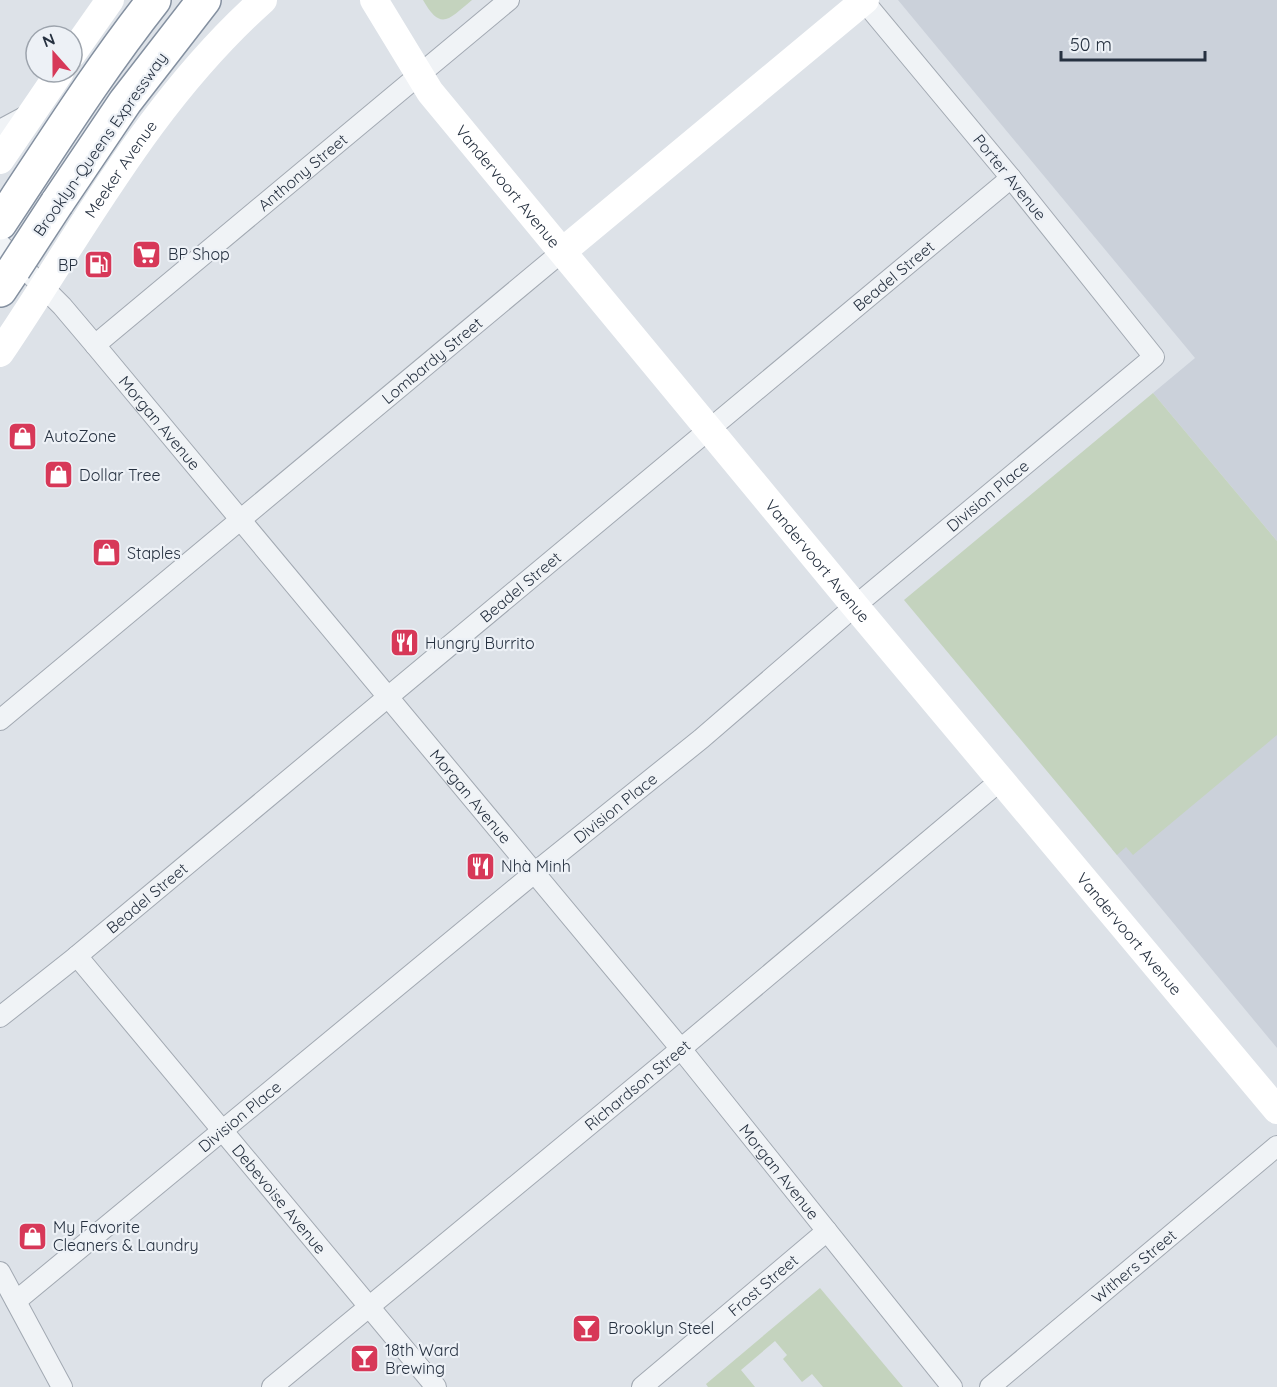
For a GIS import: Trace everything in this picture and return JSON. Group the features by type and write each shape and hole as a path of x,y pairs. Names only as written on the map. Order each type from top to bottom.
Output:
{"highway":[{"path":"0,223 106,64 154,0"},
{"name":"Brooklyn-Queens Expressway","path":"0,290 125,102 204,0"}],"main road":[{"path":"84,37 110,0"},
{"name":"Meeker Avenue","path":"0,353 105,189 143,135 208,54 263,0"},
{"name":"Vandervoort Avenue","path":"374,0 430,92 855,606 1277,1110"},
{"name":"Lombardy Street","path":"563,251 864,0"},
{"path":"0,160 52,84"}],"street":[{"name":"Anthony Street","path":"95,345 509,0"},
{"name":"Porter Avenue","path":"864,0 1011,178 1154,357"},
{"path":"0,130 33,113"},
{"name":"Beadel Street","path":"0,1017 77,956 1011,178"},
{"name":"Morgan Avenue","path":"0,244 43,286 95,345 241,520 533,874 681,1049 952,1387"},
{"name":"Lombardy Street","path":"0,720 563,251"},
{"name":"Division Place","path":"16,1301 533,874 701,739 855,606 1154,357"},
{"name":"Richardson Street","path":"272,1387 681,1049 1000,780"},
{"name":"Debevoise Avenue","path":"77,956 436,1387"},
{"name":"Withers Street","path":"990,1387 1277,1146"},
{"name":"Frost Street","path":"642,1387 827,1231"},
{"path":"0,1272 62,1387"}],"shaded area":[{"path":"898,0 1277,0 1277,541 1153,393 1195,358"},
{"path":"1277,712 1277,1048 1112,849"}],"green space":[{"path":"423,0 472,0 451,17 440,19 429,10"},
{"path":"1153,393 1277,541 1277,735 1133,855 1126,847 1117,855 904,600"},
{"path":"820,1288 903,1387 823,1387 812,1374 802,1382 783,1359 787,1355 775,1341 741,1370 755,1387 708,1387 706,1384"}],"place":[{"name":"BP Shop","path":"147,254"},
{"name":"BP","path":"99,265"},
{"name":"AutoZone","path":"23,436"},
{"name":"Dollar Tree","path":"58,475"},
{"name":"Staples","path":"106,553"},
{"name":"Hungry Burrito","path":"404,643"},
{"name":"Nhà Minh","path":"480,866"},
{"name":"My Favorite Cleaners & Laundry","path":"32,1236"},
{"name":"Brooklyn Steel","path":"587,1328"},
{"name":"18th Ward Brewing","path":"364,1359"}]}
